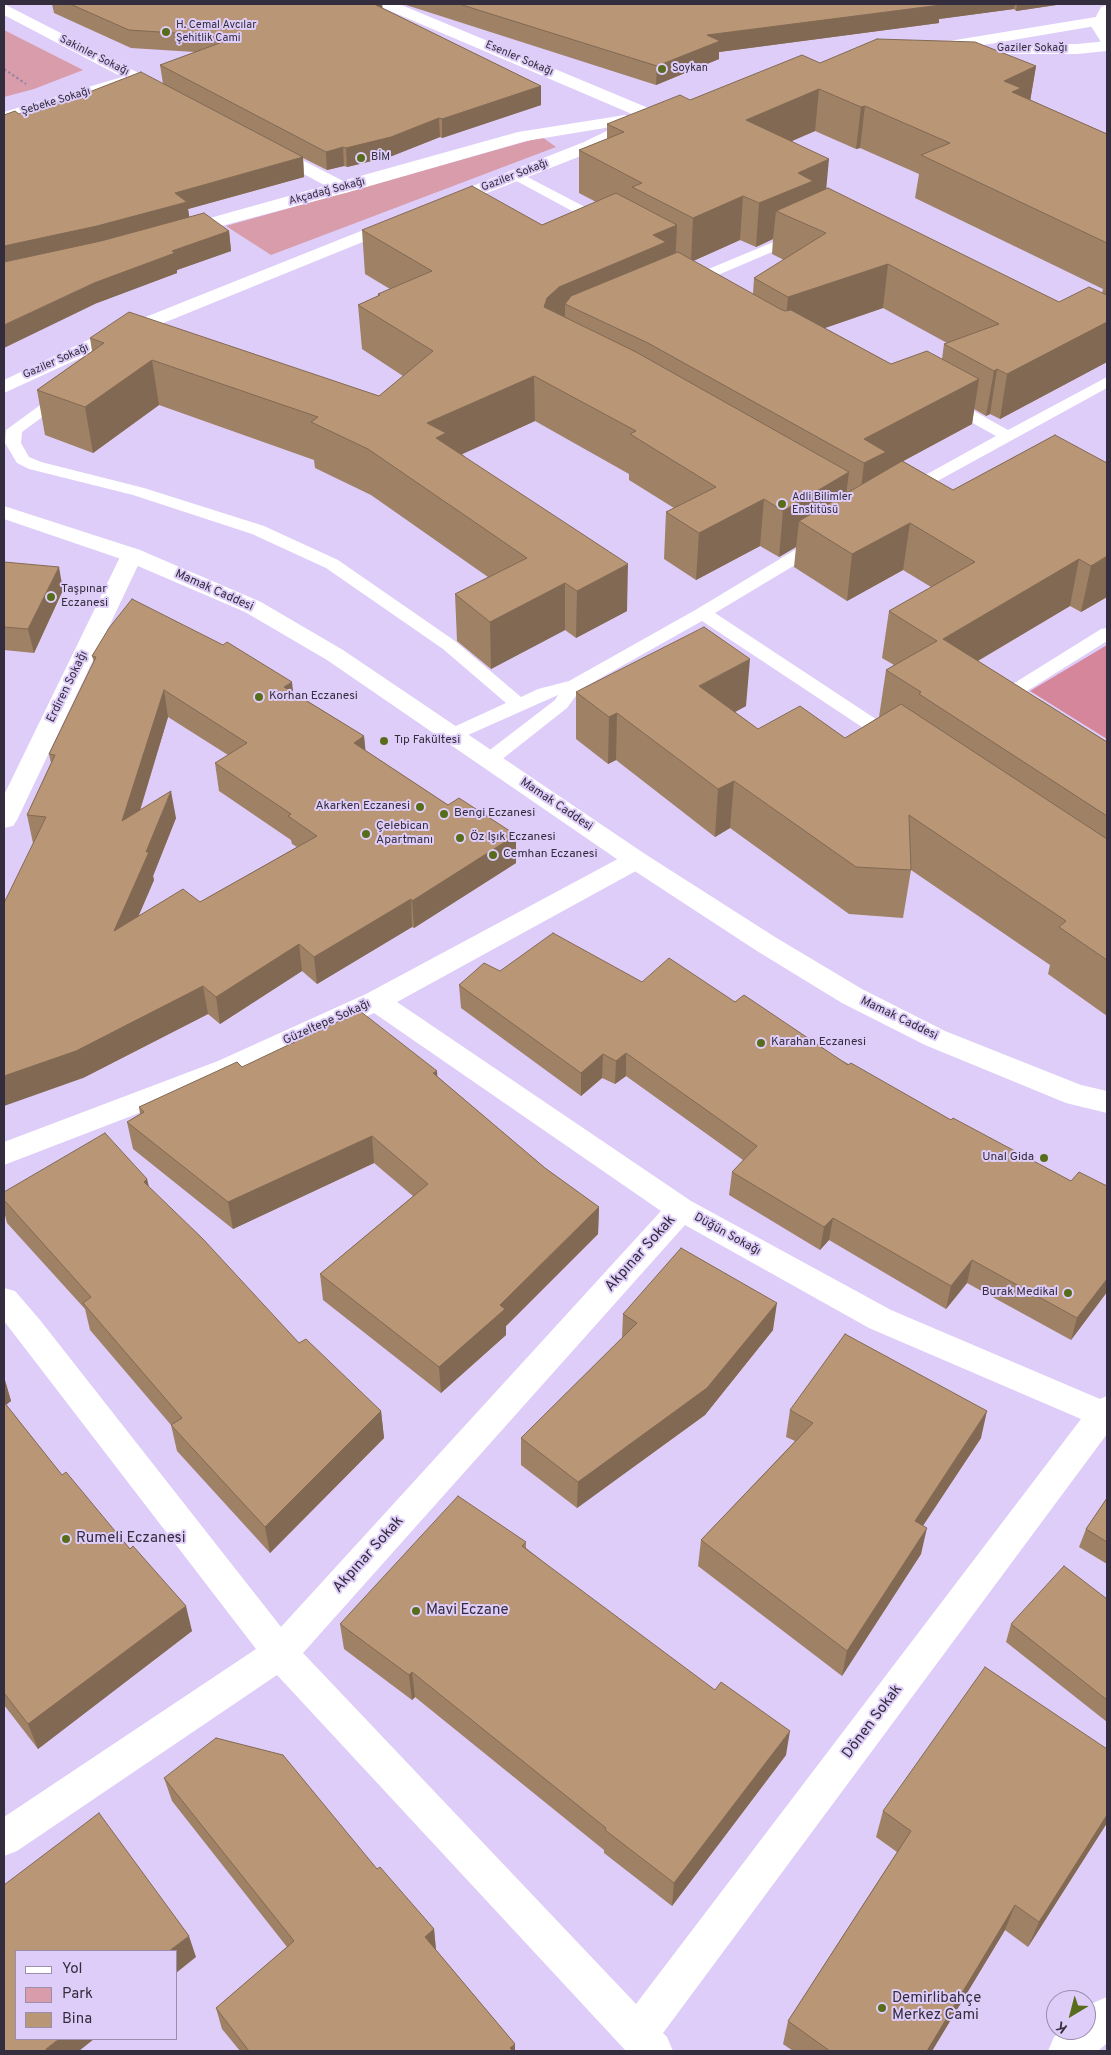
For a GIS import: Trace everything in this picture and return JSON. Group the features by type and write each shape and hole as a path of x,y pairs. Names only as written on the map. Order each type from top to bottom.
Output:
{"street":[{"path":"6,10 27,4"},
{"name":"Esenler Sokağı","path":"395,5 657,114"},
{"name":"Sakinler Sokağı","path":"6,10 179,101"},
{"path":"1106,16 1100,26 1100,30 1107,39"},
{"name":"Gaziler Sokağı","path":"1106,16 922,50 1077,49 1107,46"},
{"name":"Şebeke Sokağı","path":"4,117 136,78"},
{"name":"Gaziler Sokağı","path":"426,211 590,146 657,114"},
{"name":"Akçadağ Sokağı","path":"162,237 524,136 657,114"},
{"path":"257,142 343,188"},
{"name":"Gaziler Sokağı","path":"4,387 23,376 104,341 273,271 408,218"},
{"name":"Mamak Caddesi","path":"4,512 132,555 253,607 335,655 636,860 766,944 852,996 936,1038 1076,1095 1107,1102"},
{"name":"Erdiren Sokağı","path":"4,820 132,555"},
{"name":"Güzeltepe Sokağı","path":"4,1154 228,1068 376,1001 636,860"},
{"name":"Düğün Sokağı","path":"376,1001 681,1209 880,1319 1106,1413"},
{"name":"Akpınar Sokak","path":"4,1838 280,1653 681,1209"},
{"path":"4,1300 35,1337 280,1653 646,2042"},
{"name":"Dönen Sokak","path":"646,2042 1106,1413"},
{"path":"1068,2051 1107,2017"}],"lane":[{"path":"516,175 618,230"},
{"path":"692,297 676,288 812,230"},
{"path":"686,267 702,276"},
{"path":"894,499 1107,382"},
{"path":"67,393 14,430 13,443 23,460 35,466 138,491 258,530 332,564 448,645 518,705"},
{"path":"939,398 1008,436"},
{"path":"452,735 544,693 576,685 704,613 834,533"},
{"path":"704,613 910,750"},
{"path":"1045,711 1014,691 1107,633"},
{"path":"489,760 561,704 576,685"}],"green space":[{"path":"4,30 83,70 34,89 4,97"},
{"path":"542,137 556,147 271,255 226,226"}],"shaded area":[{"path":"1107,645 1107,739 1030,691"}],"building":[{"path":"70,4 377,4 541,86 442,119 439,118 391,137 326,152 160,65 236,37 129,30"},
{"path":"459,4 941,5 707,35 720,41 657,66"},
{"path":"877,39 975,42 1036,66 1004,81 1021,88 1012,92 1107,134 1107,243 921,155 950,143 865,106 861,107 819,89 746,120 829,159 798,173 813,181 759,203 743,196 693,218 632,187 642,183 579,150 624,132 607,124 680,95 690,100 802,55 820,63"},
{"path":"141,72 303,157 175,193 187,202 97,226 4,246 4,115 15,111 19,114 66,101"},
{"path":"472,186 542,225 616,193 677,225 653,235 666,242 559,287 547,298 544,307 636,352 849,472 783,511 764,499 699,533 666,512 716,487 630,434 636,431 534,376 427,423 446,433 436,438 628,564 577,591 565,583 490,622 455,594 527,558 368,449 311,422 318,417 152,360 85,407 37,390 104,343 90,338 129,312 379,396 433,351 358,305 380,295 378,294 432,271 362,230"},
{"path":"828,188 1059,302 1089,287 1107,295 1107,322 1007,374 997,369 994,371 944,344 999,324 888,264 788,297 754,278 826,233 776,211"},
{"path":"204,213 229,231 172,251 175,253 94,283 4,325 4,262 101,241"},
{"path":"678,252 780,309 785,311 791,310 891,364 927,351 979,379 864,439 886,452 864,463 648,343 565,304 571,296"},
{"path":"1055,435 1107,463 1107,556 1091,566 1079,559 943,639 1107,742 1107,816 919,694 921,692 886,670 937,641 889,611 975,562 910,523 852,554 799,521 902,461 953,490"},
{"path":"4,562 59,567 28,629 4,627"},
{"path":"132,599 223,645 227,642 292,682 284,687 364,736 354,743 448,805 459,798 516,835 412,901 411,899 314,957 299,944 216,997 203,986 76,1051 4,1076 4,903 46,817 27,815 55,755 49,754 96,657 92,656 109,628","holes":["164,690 247,743 215,763 291,814 288,816 317,836 200,902 183,889 114,931 149,852 146,852 171,791 122,821"]},
{"path":"704,627 750,659 699,686 758,729 800,706 845,738 901,704 1107,839 1107,960 1059,927 1066,921 909,815 911,870 856,867 734,781 718,789 617,713 609,717 576,692"},
{"path":"553,933 642,982 669,958 735,1002 744,995 848,1065 851,1063 951,1120 953,1118 1071,1181 1079,1172 1107,1186 1107,1279 1077,1318 972,1260 951,1286 833,1218 824,1227 732,1172 757,1146 626,1053 616,1061 603,1054 581,1073 459,985 484,963 500,971"},
{"path":"360,1011 437,1071 433,1073 545,1168 599,1207 500,1305 505,1309 439,1367 320,1274 428,1184 372,1136 228,1202 127,1122 144,1112 139,1107 237,1062 242,1067"},
{"path":"105,1133 147,1179 144,1182 203,1239 299,1343 306,1339 381,1411 265,1527 171,1425 182,1418 83,1303 91,1297 4,1200 4,1192"},
{"path":"681,1248 777,1303 707,1388 578,1482 521,1438 637,1323 623,1314"},
{"path":"845,1334 987,1411 915,1521 927,1528 847,1651 701,1540 813,1423 790,1410"},
{"path":"4,1402 62,1475 66,1472 130,1549 133,1546 186,1606 28,1724 4,1693"},
{"path":"458,1496 526,1542 522,1546 715,1690 721,1682 790,1731 674,1883 605,1830 606,1828 412,1672 409,1675 340,1624"},
{"path":"1107,1498 1107,1542 1086,1529"},
{"path":"1064,1566 1107,1599 1107,1700 1011,1624"},
{"path":"985,1667 1107,1749 1107,1815 1039,1922 1015,1905 927,2051 830,2051 788,2021 911,1831 883,1811"},
{"path":"216,1738 283,1755 377,1869 380,1867 434,1929 425,1937 515,2044 510,2048 513,2051 249,2051 216,2008 294,1941 164,1778"},
{"path":"99,1813 189,1936 170,1950 15,1950 15,2040 58,2040 46,2049 47,2051 4,2051 4,1885"}],"place":[{"name":"H. Cemal Avcılar Şehitlik Cami","path":"166,32"},
{"name":"Soykan","path":"662,69"},
{"name":"BİM","path":"361,158"},
{"name":"Adli Bilimler Enstitüsü","path":"782,504"},
{"name":"Taşpınar Eczanesi","path":"51,597"},
{"name":"Korhan Eczanesi","path":"259,697"},
{"name":"Tıp Fakültesi","path":"384,741"},
{"name":"Akarken Eczanesi","path":"420,807"},
{"name":"Bengi Eczanesi","path":"444,814"},
{"name":"Çelebican Apartmanı","path":"366,834"},
{"name":"Öz Işık Eczanesi","path":"460,838"},
{"name":"Cemhan Eczanesi","path":"493,855"},
{"name":"Karahan Eczanesi","path":"761,1043"},
{"name":"Unal Gida","path":"1044,1158"},
{"name":"Burak Medikal","path":"1068,1293"},
{"name":"Rumeli Eczanesi","path":"66,1539"},
{"name":"Mavi Eczane","path":"416,1611"},
{"name":"Demirlibahçe Merkez Cami","path":"882,2008"}]}
